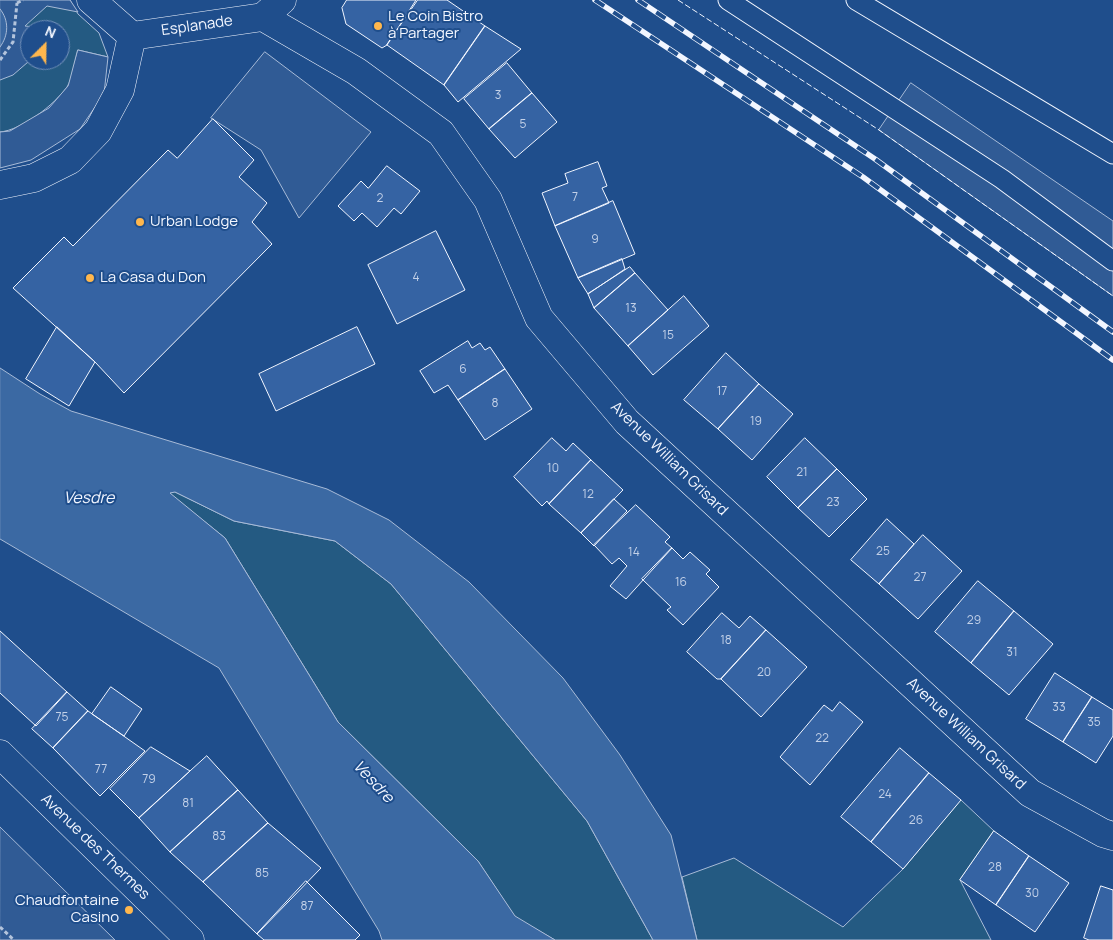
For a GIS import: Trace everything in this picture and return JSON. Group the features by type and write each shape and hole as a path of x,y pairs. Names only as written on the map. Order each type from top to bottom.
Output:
{"street":[{"path":"0,185 34,178 70,160 98,131 120,90 132,36 90,0"},
{"name":"Esplanade","path":"132,36 273,8"},
{"name":"Avenue William Grisard","path":"273,8 441,133 488,200 539,318 627,422 1030,793 1103,833 1113,836"},
{"name":"Avenue des Thermes","path":"0,754 190,940"}],"lane":[{"path":"728,0 1002,179 1113,260"},
{"path":"856,0 1113,154"}],"path":[{"path":"12,0 17,3"},
{"path":"17,3 23,0"},
{"path":"0,60 13,42 17,3"},
{"path":"0,927 14,940"}],"shaded area":[{"path":"0,0 70,0 78,14 99,33 108,57 78,50 71,79 61,94 37,116 9,130 0,132"},
{"path":"0,0 70,0 78,12 47,6 32,20 20,20 20,69 13,75 0,80"},
{"path":"78,50 108,57 104,94 80,129 31,160 0,168 0,132 10,131 49,108 68,86"},
{"path":"265,52 371,132 299,218 261,150 211,118"},
{"path":"911,83 1113,221 1113,296 879,130"},
{"path":"175,492 234,521 335,541 391,584 587,821 653,940 555,940 515,917 478,861 338,722 225,538 169,493"},
{"path":"961,800 994,831 960,880 991,940 697,940 682,877 734,858 843,927 903,869"},
{"path":"0,827 115,940 0,940"}],"water":[{"path":"0,9 5,18 7,28 5,38 0,47"},
{"name":"Vesdre","path":"0,368 40,394 71,411 327,489 389,520 469,582 563,678 620,755 671,835 697,940 653,940 587,821 391,584 335,541 234,521 175,492 170,493 225,538 338,722 478,861 515,916 555,940 382,940 379,931 219,668 0,539"}],"building":[{"path":"347,0 416,0 387,45 382,48 346,24 342,8"},
{"path":"418,0 447,0 485,26 444,85 387,45"},
{"path":"485,26 521,49 458,102 444,85"},
{"path":"507,63 532,93 489,129 464,99"},
{"path":"532,93 557,122 515,158 489,129"},
{"path":"213,119 254,160 239,177 267,203 252,222 272,244 124,393 95,362 13,288 64,237 73,246 168,150 177,158"},
{"path":"598,162 607,186 602,188 609,203 555,226 542,193 568,183 565,174"},
{"path":"387,166 420,191 401,214 394,208 377,227 362,213 354,221 338,206 361,181 368,188"},
{"path":"613,201 635,254 578,278 555,226"},
{"path":"436,231 465,290 397,324 368,265"},
{"path":"622,259 625,269 588,294 578,278"},
{"path":"630,267 635,273 594,308 588,294"},
{"path":"635,273 668,310 628,346 594,308"},
{"path":"684,296 709,326 653,375 628,346"},
{"path":"57,327 95,362 69,406 26,379"},
{"path":"357,327 375,364 276,411 259,374"},
{"path":"468,341 472,348 480,343 485,350 490,347 505,369 458,400 448,385 434,393 420,371"},
{"path":"726,353 759,384 718,429 684,400"},
{"path":"505,369 532,409 485,440 458,400"},
{"path":"759,384 793,414 752,460 718,429"},
{"path":"552,438 566,451 573,443 591,460 549,504 547,501 542,506 514,477"},
{"path":"805,438 837,469 798,508 767,477"},
{"path":"591,460 623,490 581,533 549,504"},
{"path":"837,469 867,499 829,537 798,508"},
{"path":"614,499 627,511 594,546 581,533"},
{"path":"636,505 670,537 665,542 672,548 626,599 610,586 627,566 619,558 612,564 594,545"},
{"path":"887,519 914,544 879,584 851,560"},
{"path":"923,535 962,571 918,619 879,584"},
{"path":"672,548 683,559 690,552 710,570 706,574 719,587 683,625 667,610 671,607 642,579"},
{"path":"978,581 1014,611 971,663 935,632"},
{"path":"1014,611 1053,644 1009,695 971,663"},
{"path":"722,613 739,628 750,616 766,630 721,679 717,679 687,652"},
{"path":"766,630 807,667 761,717 721,679"},
{"path":"0,631 67,692 36,726 0,693"},
{"path":"1055,673 1092,697 1063,742 1026,719"},
{"path":"111,687 142,709 124,736 92,714"},
{"path":"67,692 88,711 53,748 32,729"},
{"path":"1092,697 1113,710 1113,736 1096,763 1063,742"},
{"path":"840,702 863,722 810,785 780,757 824,705 832,711"},
{"path":"88,711 145,751 100,796 53,748"},
{"path":"151,747 190,771 139,818 110,789"},
{"path":"900,748 929,773 871,842 841,817"},
{"path":"207,756 238,790 170,852 139,818"},
{"path":"929,773 961,800 903,869 871,842"},
{"path":"238,790 268,823 203,882 170,852"},
{"path":"268,823 321,868 257,934 203,882"},
{"path":"994,831 1029,856 996,905 960,880"},
{"path":"1029,856 1069,883 1035,932 996,905"},
{"path":"306,881 360,935 355,940 264,940 257,934"},
{"path":"1101,886 1113,890 1113,940 1089,940 1084,938"}],"railway":[{"path":"595,0 863,177 1113,360"},
{"path":"638,0 875,159 1113,332"}],"fence":[{"path":"678,0 879,130 1113,296"}],"place":[{"name":"Le Coin Bistro à Partager","path":"378,26"},
{"name":"Urban Lodge","path":"140,222"},
{"name":"La Casa du Don","path":"90,278"},
{"name":"Chaudfontaine Casino","path":"129,910"}]}
